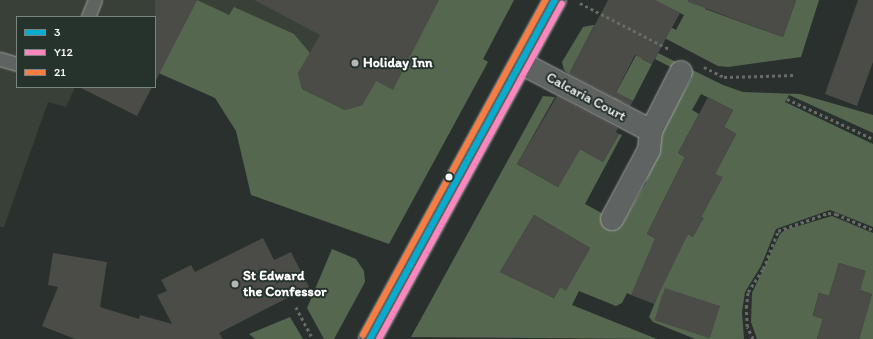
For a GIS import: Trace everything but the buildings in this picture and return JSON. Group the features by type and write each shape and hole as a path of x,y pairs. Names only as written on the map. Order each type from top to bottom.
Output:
{"main road":[{"path":"370,339 522,63 555,0"},
{"name":"Calcaria Court","path":"522,63 651,131"},
{"path":"612,219 649,150 651,131 681,72"}],"lane":[{"path":"88,16 96,0"},
{"path":"0,59 16,64"}],"path":[{"path":"787,99 873,139"},
{"path":"753,339 747,327 746,308 748,292 763,269 778,231 828,213 836,214 873,230"},
{"path":"296,307 313,339"}],"shaded area":[{"path":"0,0 514,0 483,59 488,62 417,192 236,131 215,97 159,74 156,16 16,16 16,88 75,88 66,107 48,102 4,227 0,227"}],"green space":[{"path":"197,0 229,15 234,7 294,34 310,53 298,73 302,89 345,110 362,105 376,81 439,0 514,0 483,59 488,62 389,244 251,195 236,131 215,98 159,73"},
{"path":"644,0 707,0 705,9 783,37 796,0 819,0 801,57 728,67 718,66 632,21","holes":["656,1 684,15 676,30 649,15"]},
{"path":"593,25 603,27 648,48 642,59 652,64 633,101 625,97 622,102 613,98 640,48 594,26 569,74 564,70 562,62 583,27"},
{"path":"658,53 723,85 743,92 800,94 873,115 873,133 789,95 785,102 873,144 873,227 830,210 776,229 761,266 745,292 742,312 744,339 695,339 653,322 649,317 665,278 631,295 627,293 622,303 616,306 579,291 572,305 657,339 411,337 543,96 555,97 517,164 558,187 580,149 603,162 619,134 622,135 585,204 622,224 646,183 660,133 692,78 655,59","holes":["701,94 733,110 724,127 736,134 715,174 722,178 701,217 703,218 693,237 688,234 678,251 647,234 685,157 678,153 699,114 692,110","534,215 590,248 566,290 560,287 554,298 500,272","663,294 719,306 710,337 655,320"]},
{"path":"832,216 873,233 873,339 859,339 872,294 860,290 865,271 839,263 829,296 819,293 813,315 823,319 817,339 757,339 751,322 752,293 780,234 785,230"},
{"path":"332,249 356,259 364,271 365,282 334,339 324,339 307,308"},
{"path":"290,317 303,339 255,339 249,334"}],"transit line":[{"name":"21","path":"363,335 546,0"},
{"name":"3","path":"370,339 555,0"},
{"name":"Y12","path":"379,339 562,4"}],"place":[{"name":"Holiday Inn","path":"355,63"},
{"name":"St Edward the Confessor","path":"235,284"}]}
